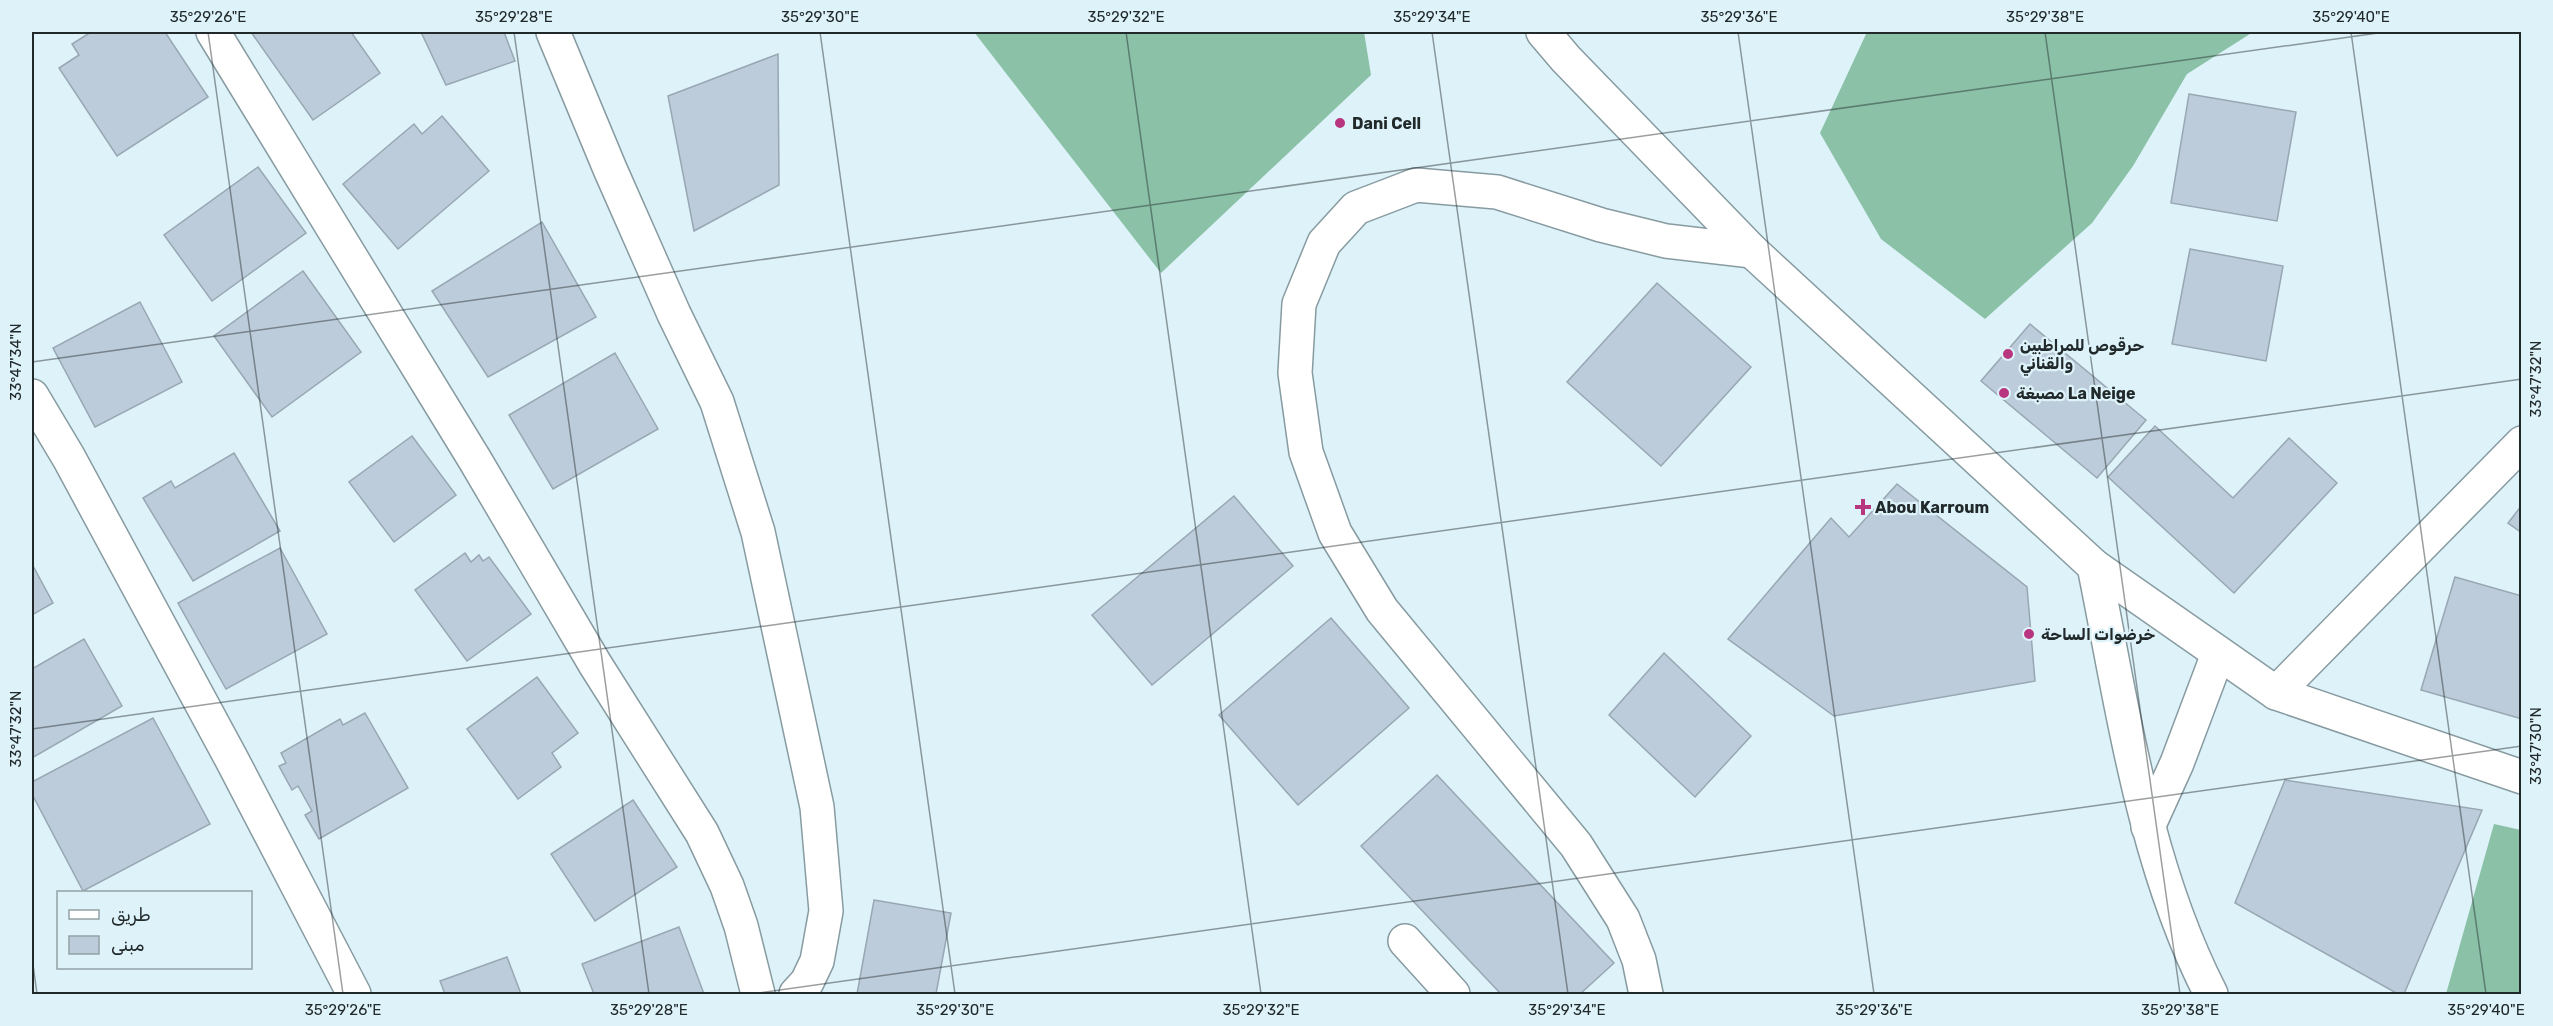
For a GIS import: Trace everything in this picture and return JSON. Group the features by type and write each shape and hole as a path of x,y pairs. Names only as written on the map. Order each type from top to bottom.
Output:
{"street":[{"path":"213,32 469,450 595,664 702,833 728,886 758,994"},
{"path":"553,32 642,242 717,402 758,532 817,807 826,911 817,961 807,982 796,994"},
{"path":"1543,32 1566,59 1752,251 2094,566 2277,693 2522,777"},
{"path":"1647,994 1639,960 1623,919 1576,845 1382,610 1335,533 1306,452 1295,373 1299,304 1324,243 1356,208 1416,185 1497,192 1601,225 1666,241 1752,251"},
{"path":"32,396 69,458 226,748 354,994"},
{"path":"2277,693 2522,443"},
{"path":"2094,566 2148,827 2172,904 2211,994"},
{"path":"2148,827 2177,763 2218,654"},
{"path":"1405,941 1453,994"}],"green space":[{"path":"974,32 1364,32 1371,75 1161,273"},
{"path":"1867,32 2253,32 2187,74 2133,166 2092,223 1985,319 1881,239 1820,133"},
{"path":"2494,824 2521,830 2521,994 2446,994"}],"building":[{"path":"91,32 165,32 208,97 117,156 59,68 79,55 72,44"},
{"path":"251,32 351,32 380,73 313,120"},
{"path":"421,32 504,32 515,61 446,85"},
{"path":"778,54 779,185 694,231 668,96"},
{"path":"2189,94 2296,112 2277,221 2171,203"},
{"path":"442,116 489,171 398,249 343,184 414,124 422,134"},
{"path":"258,167 306,233 212,301 164,235"},
{"path":"542,222 596,317 488,377 432,291"},
{"path":"2190,249 2283,266 2266,361 2172,344"},
{"path":"303,271 361,352 272,417 214,336"},
{"path":"1657,283 1751,367 1661,466 1567,382"},
{"path":"140,302 182,382 95,427 53,348"},
{"path":"2030,324 2146,420 2097,478 1981,381"},
{"path":"615,353 658,429 553,489 509,415"},
{"path":"2155,426 2233,498 2289,438 2337,483 2234,593 2108,477"},
{"path":"412,436 456,495 394,542 349,482"},
{"path":"234,453 280,531 193,581 143,498 171,481 175,488"},
{"path":"1897,484 2027,587 2035,681 1834,716 1728,639 1831,518 1849,537"},
{"path":"1234,496 1293,566 1152,685 1092,615"},
{"path":"2522,505 2522,533 2508,523"},
{"path":"280,548 327,634 226,689 178,603"},
{"path":"465,553 471,562 479,555 483,561 489,557 531,614 467,661 415,590"},
{"path":"32,564 53,603 32,615"},
{"path":"2455,577 2522,596 2522,719 2421,690"},
{"path":"1331,618 1409,708 1298,805 1219,715"},
{"path":"84,639 122,706 32,758 32,669"},
{"path":"1664,653 1751,736 1695,797 1609,715"},
{"path":"537,677 578,733 552,753 561,767 518,799 467,729"},
{"path":"365,713 408,788 319,839 305,815 312,811 298,786 292,790 279,766 286,763 281,753 340,719 343,725"},
{"path":"153,718 210,824 83,891 32,794 32,782"},
{"path":"1437,775 1614,963 1580,994 1501,994 1361,846"},
{"path":"2285,780 2482,810 2404,994 2398,994 2235,903"},
{"path":"633,800 677,867 595,921 551,854"},
{"path":"874,900 951,913 936,994 857,994"},
{"path":"679,927 704,994 594,994 582,964"},
{"path":"507,957 521,994 445,994 440,981"}],"place":[{"name":"Dani Cell","path":"1340,123"},
{"name":"حرقوص للمراطبين والقناني","path":"2008,354"},
{"name":"مصبغة La Neige","path":"2004,393"},
{"name":"Abou Karroum","path":"1863,507"},
{"name":"خرضوات الساحة","path":"2029,634"}]}
